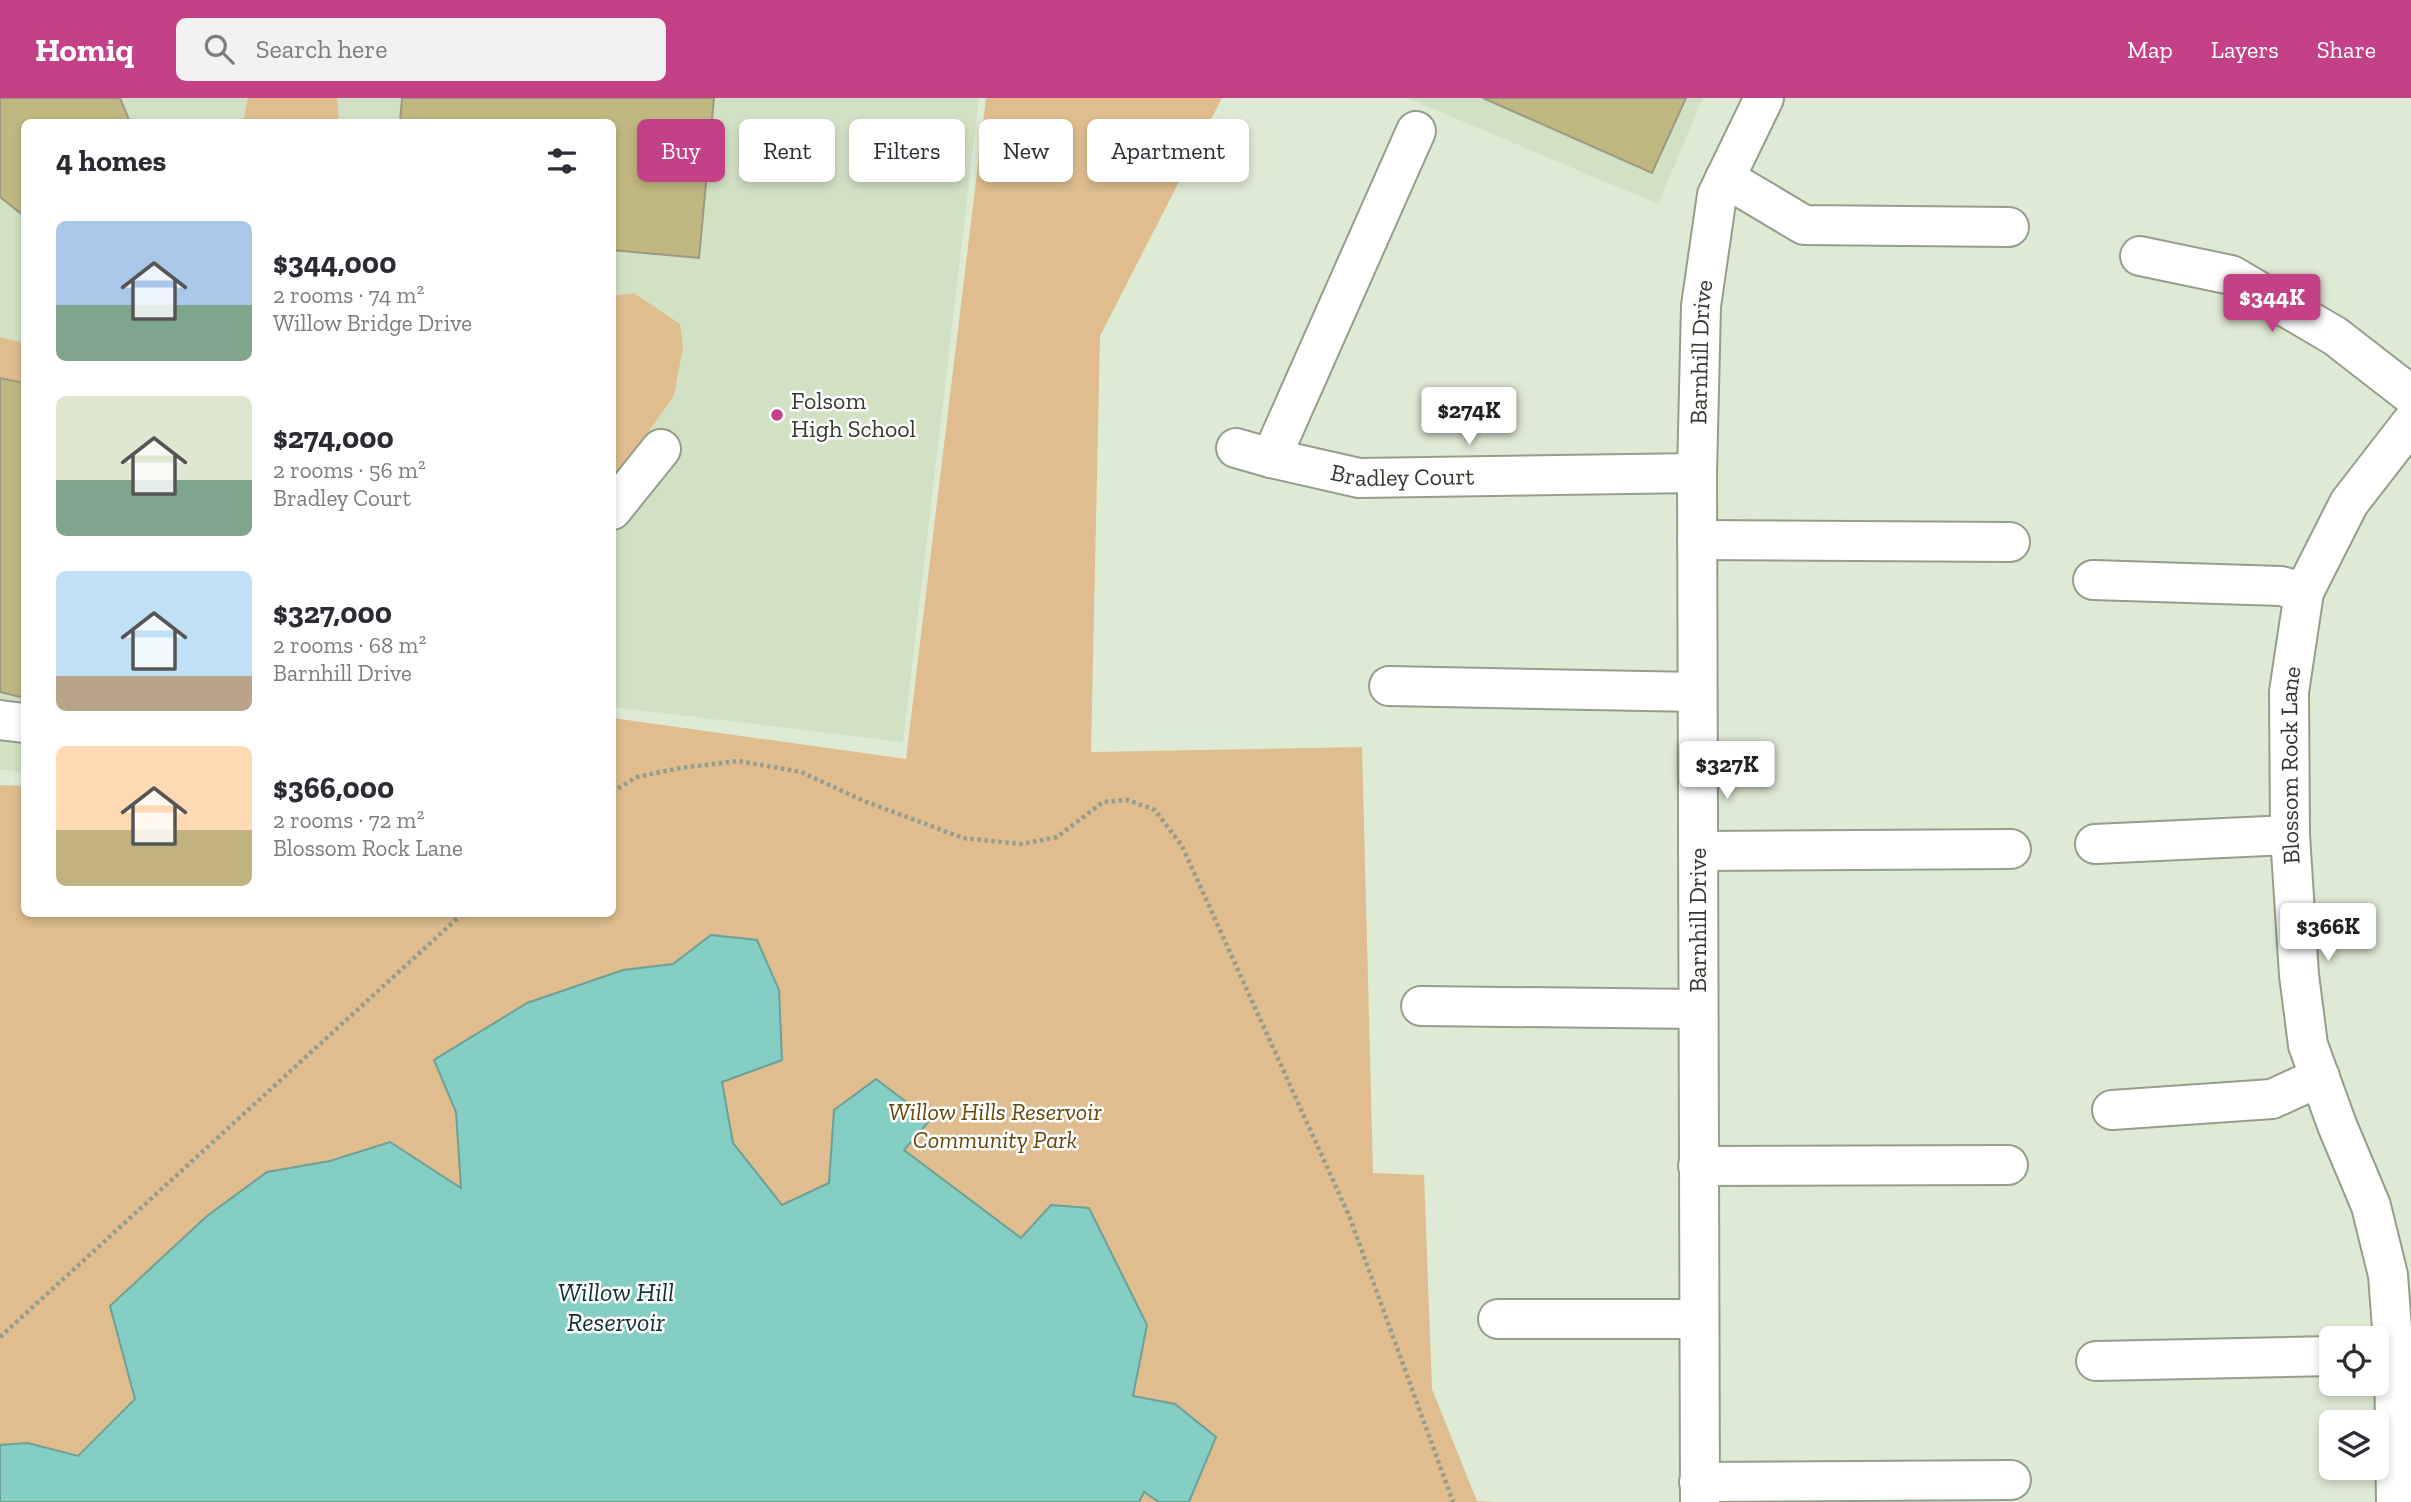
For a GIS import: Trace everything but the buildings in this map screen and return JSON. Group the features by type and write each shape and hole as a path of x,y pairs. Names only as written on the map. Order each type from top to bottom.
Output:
{"street":[{"name":"Barnhill Drive","path":"1700,1492 1697,473 1701,306 1717,195 1764,98"},
{"name":"Bradley Court","path":"1416,131 1254,453 1359,478 1697,473"},
{"path":"1725,178 1804,225 2009,228"},
{"path":"2140,256 2231,275 2335,336 2411,396"},
{"name":"Blossom Rock Lane","path":"2396,1502 2393,1339 2388,1275 2371,1206 2337,1125 2308,1045 2299,975 2290,835 2289,692 2304,592 2349,503 2411,423"},
{"path":"616,505 661,449"},
{"path":"1697,540 2010,542"},
{"path":"2093,580 2281,586 2304,592"},
{"path":"1389,686 1697,692"},
{"path":"0,720 21,723"},
{"path":"2095,844 2290,835"},
{"path":"1698,850 2011,849"},
{"path":"1421,1006 1698,1009"},
{"path":"2112,1110 2272,1099 2320,1077"},
{"path":"1698,1166 2008,1165"},
{"path":"1497,1319 1699,1319"},
{"path":"2096,1361 2319,1356"},
{"path":"1700,1492 2011,1480"}],"path":[{"path":"616,790 637,777 680,768 739,761 802,772 864,802 963,838 1021,844 1057,837 1103,802 1128,800 1155,810 1182,846 1349,1218 1453,1502"},
{"path":"0,1337 459,917"}],"shaded area":[{"name":"Folsom High School","path":"0,98 979,98 903,742 616,707 616,119 21,119 21,772 0,769"},
{"path":"1407,98 1703,98 1658,204"}],"green space":[{"path":"248,98 337,98 339,119 244,119"},
{"name":"Willow Hills Reservoir Community Park","path":"986,98 1222,98 1211,119 1087,119 1087,182 1179,182 1100,336 1091,752 1362,747 1373,1173 1424,1175 1432,1389 1477,1501 1496,1502 0,1502 0,785 21,786 21,917 616,917 616,718 906,759 979,156 979,182 1073,182 1073,119 983,119"},
{"path":"634,293 680,324 683,347 674,396 616,477 616,296"},
{"path":"0,337 21,342 21,382 0,378"}],"water":[{"name":"Willow Hill Reservoir","path":"711,935 757,940 779,990 782,1060 722,1082 733,1143 782,1205 829,1183 834,1110 876,1079 930,1120 904,1150 1021,1238 1051,1205 1089,1208 1147,1325 1133,1396 1175,1404 1216,1437 1189,1502 1159,1502 1144,1492 1139,1502 0,1502 0,1445 28,1443 78,1456 135,1399 110,1306 207,1216 267,1172 330,1161 390,1142 461,1188 456,1112 434,1060 527,1003 623,970 673,964"}],"place":[{"name":"Folsom High School","path":"777,415"}]}
